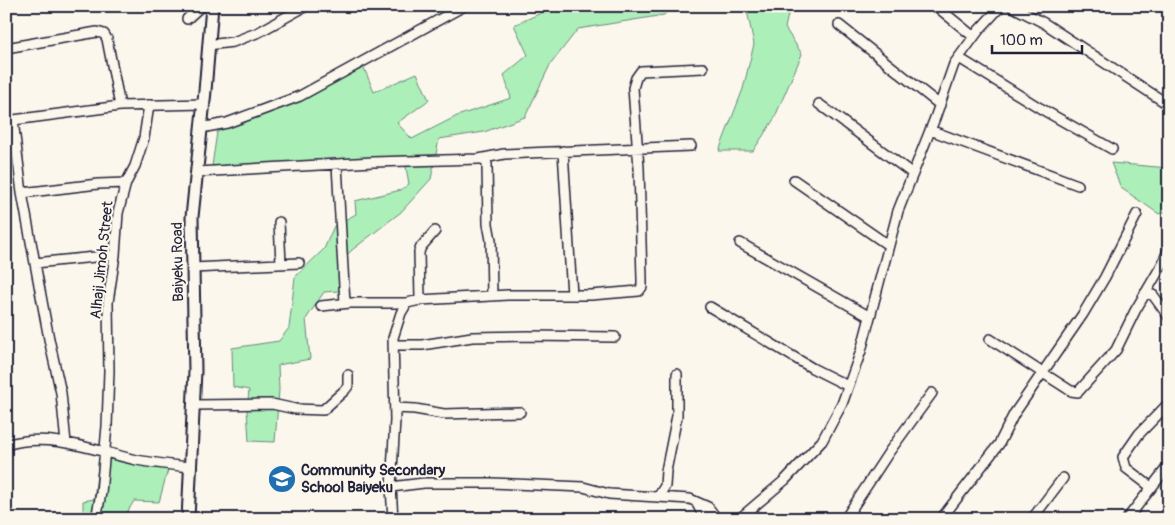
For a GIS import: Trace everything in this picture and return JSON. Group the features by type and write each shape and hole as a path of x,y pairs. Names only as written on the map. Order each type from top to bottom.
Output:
{"main road":[{"name":"Baiyeku Road","path":"188,519 196,371 192,217 212,10"}],"street":[{"path":"208,45 233,42 259,32 306,6"},
{"path":"201,128 227,123 300,96 464,6"},
{"path":"936,6 974,37"},
{"path":"741,518 785,480 822,441 842,404 861,351 898,211 940,105 954,64 1001,6"},
{"path":"1011,6 1044,23 1169,105"},
{"path":"187,19 199,7 212,10"},
{"path":"839,25 940,105"},
{"path":"6,48 97,32 104,34 107,38 120,106"},
{"path":"959,58 1040,108 1112,149"},
{"path":"321,306 345,303 407,303 420,300 492,296 634,293 638,291 642,287 634,144 633,88 641,71 703,68"},
{"path":"66,443 61,393 47,330 10,120 120,106 204,104"},
{"path":"819,104 912,174"},
{"name":"Alhaji Jimoh Street","path":"96,519 105,452 109,371 107,313 115,255 118,213 126,183 135,166 144,138 149,105"},
{"path":"930,130 1078,185"},
{"path":"197,172 373,162 488,159 634,144 691,146"},
{"path":"563,151 572,295"},
{"path":"488,159 487,214 491,240 492,296"},
{"path":"337,165 345,303"},
{"path":"794,180 888,245"},
{"path":"22,193 98,184 126,183"},
{"path":"941,519 999,444 1014,414 1083,314 1101,284 1137,214"},
{"path":"279,222 281,264"},
{"path":"420,300 419,252 434,231"},
{"path":"740,242 870,317"},
{"path":"990,339 1071,391 1078,392 1116,350 1145,293 1166,262 1169,248"},
{"path":"35,262 115,255"},
{"path":"193,268 299,263"},
{"path":"1145,293 1153,295 1169,317"},
{"path":"392,519 391,487 395,408 393,345 394,332 407,303"},
{"path":"710,307 812,368 848,386"},
{"path":"393,345 422,345 472,338 527,336 614,337"},
{"path":"658,497 665,486 666,471 677,416 677,374"},
{"path":"194,406 272,404 295,409 323,410 348,386 348,376"},
{"path":"845,519 889,452 932,393"},
{"path":"1151,488 1126,468 1123,457 1139,434 1169,404"},
{"path":"395,408 444,414 520,412"},
{"path":"6,445 15,442 56,440 150,462 190,467"},
{"path":"1127,519 1169,465"},
{"path":"1032,519 1063,478"},
{"path":"391,487 424,483 492,483 583,487 609,494 672,498 696,502 708,507 717,519"},
{"path":"665,486 672,498"},
{"path":"696,502 705,519"}],"green space":[{"path":"557,6 673,6 664,15 578,29 550,65 525,117 484,132 439,139 431,179 401,212 352,250 341,261 339,291 324,292 306,319 310,359 278,365 279,390 275,442 249,441 247,410 249,390 233,387 232,348 279,341 289,328 295,277 324,249 334,226 356,214 355,201 401,190 409,184 404,156 212,166 217,132 364,68 374,92 417,73 429,100 397,123 412,139 457,116 511,98 504,75 528,55 514,25"},
{"path":"746,6 790,6 785,28 802,54 774,119 753,151 719,151 743,89 754,44"},
{"path":"1111,163 1169,168 1169,211 1159,214 1121,188"},
{"path":"99,458 169,466 159,502 134,501 123,519 83,519 83,501 94,499"}],"place":[{"name":"Community Secondary School Baiyeku","path":"282,479"}]}
